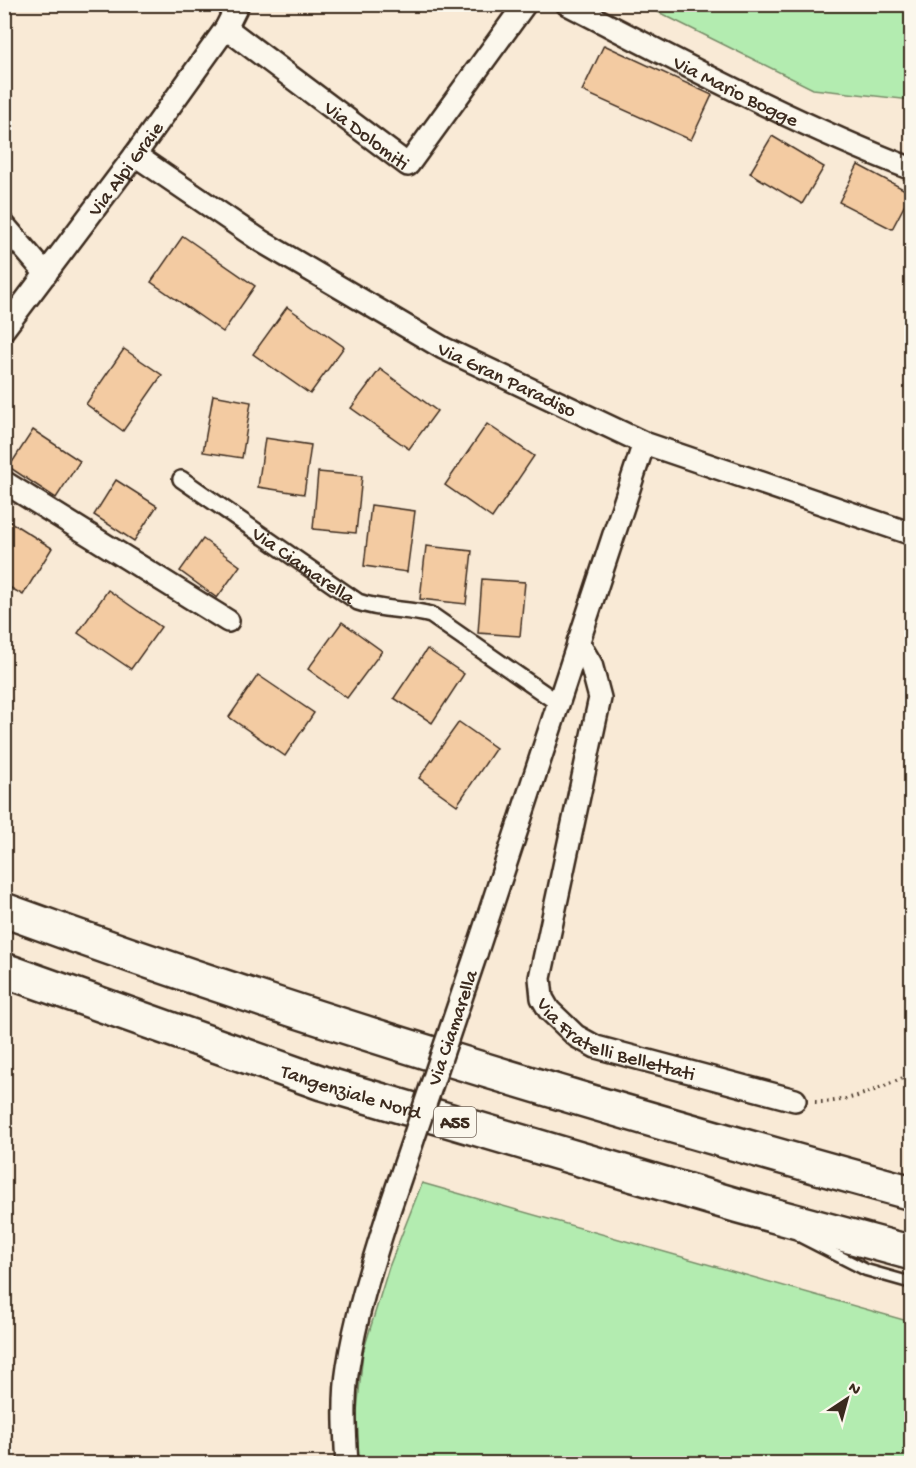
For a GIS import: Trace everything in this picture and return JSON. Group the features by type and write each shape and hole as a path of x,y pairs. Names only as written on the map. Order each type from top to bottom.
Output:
{"highway":[{"path":"4,910 99,945 337,1024 735,1144 912,1193"},
{"name":"Tangenziale Nord","path":"4,970 322,1083 739,1206 912,1253"}],"street":[{"name":"Via Alpi Graie","path":"4,329 135,155 226,28 238,4"},
{"name":"Via Dolomiti","path":"226,28 408,165 525,4"},
{"name":"Via Mario Bogge","path":"567,4 751,98 912,169"},
{"name":"Via Gran Paradiso","path":"135,155 261,241 443,348 644,443 912,534"},
{"path":"4,225 46,274"},
{"name":"Via Ciamarella","path":"347,1464 345,1437 348,1368 364,1292 644,443"},
{"name":"Via Ciamarella","path":"181,479 358,602 375,608 416,611 431,615 558,703"},
{"path":"4,482 228,621"},
{"name":"Via Fratelli Bellettati","path":"579,642 591,664 600,698 540,978 542,998 549,1010 565,1027 596,1047 795,1100"}],"lane":[{"path":"739,1206 866,1270 912,1283"}],"path":[{"path":"795,1100 833,1103 856,1098 912,1074"}],"green space":[{"path":"644,5 911,5 911,100 813,89"},
{"path":"422,1183 911,1322 911,1463 357,1464 356,1421 363,1352 389,1267"}],"building":[{"path":"604,45 712,95 691,140 582,91"},
{"path":"772,136 824,167 802,204 750,173"},
{"path":"858,165 911,193 892,229 839,202"},
{"path":"183,236 255,286 223,332 151,282"},
{"path":"287,307 344,347 310,394 253,354"},
{"path":"124,349 162,375 123,431 86,404"},
{"path":"380,369 437,411 409,449 351,408"},
{"path":"213,395 251,402 242,458 203,452"},
{"path":"487,424 534,456 492,518 445,485"},
{"path":"33,430 80,461 56,498 9,467"},
{"path":"265,438 311,445 304,494 258,487"},
{"path":"318,472 362,476 356,533 313,529"},
{"path":"116,480 157,506 134,541 94,515"},
{"path":"371,505 415,511 407,572 364,566"},
{"path":"4,518 52,548 23,595 4,584"},
{"path":"203,539 240,566 217,598 180,571"},
{"path":"426,546 472,551 466,604 420,599"},
{"path":"482,579 525,582 520,636 478,633"},
{"path":"108,590 161,627 131,669 78,633"},
{"path":"342,622 382,651 347,698 308,669"},
{"path":"427,649 464,674 432,723 394,698"},
{"path":"258,675 314,713 285,756 229,717"},
{"path":"459,722 496,748 457,805 419,778"}]}
